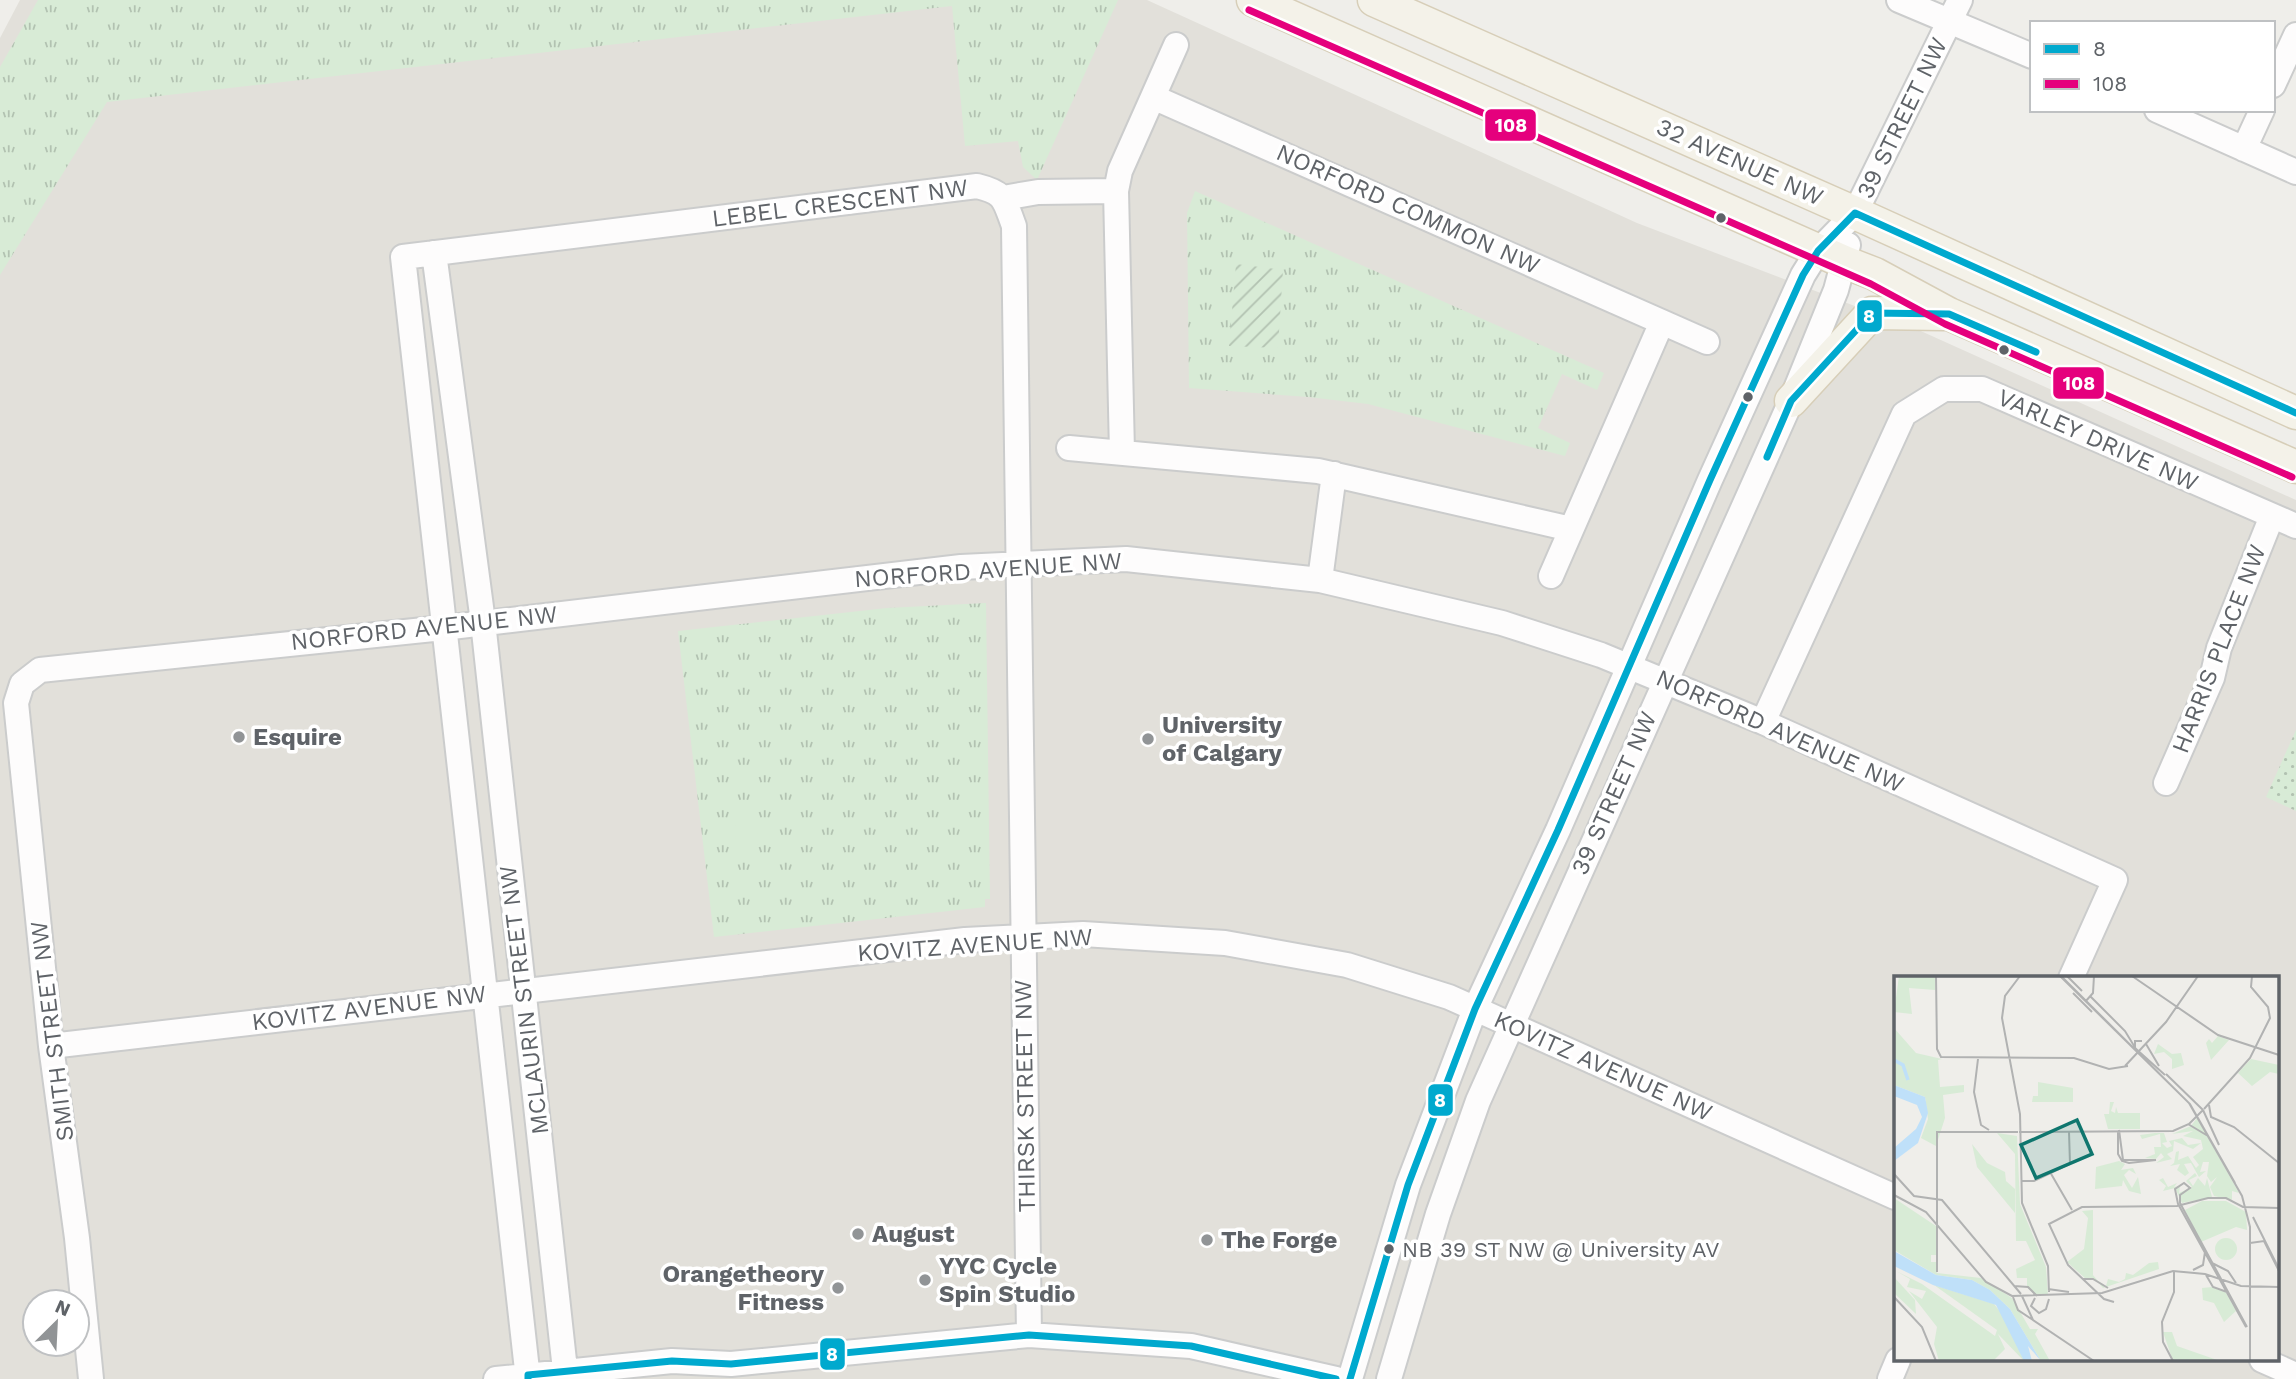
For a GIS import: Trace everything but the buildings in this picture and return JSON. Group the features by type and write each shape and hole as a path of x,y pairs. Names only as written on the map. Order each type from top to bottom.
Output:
{"main road":[{"name":"32 AVENUE NW","path":"1253,0 1875,274 1949,314 2296,467"},
{"name":"32 AVENUE NW","path":"1374,0 1855,213 2296,413"},
{"path":"1791,401 1872,313 1949,314"}],"street":[{"path":"1899,0 2030,56"},
{"name":"39 STREET NW","path":"1350,1379 1408,1185 1475,1009 1803,275 1831,256 1960,0"},
{"path":"2275,81 2296,35"},
{"path":"1122,452 1116,191 1120,171 1175,45"},
{"name":"NORFORD COMMON NW","path":"1153,97 1707,342"},
{"path":"2161,112 2296,172"},
{"path":"2244,149 2261,112"},
{"name":"LEBEL CRESCENT NW","path":"443,628 403,257 977,186 996,191 1003,198 1014,226 1017,563"},
{"path":"1003,198 1038,192 1116,191"},
{"path":"434,253 483,622"},
{"name":"39 STREET NW","path":"1389,1379 1438,1214 1478,1101 1791,401 1836,290 1831,256"},
{"path":"1550,576 1662,322"},
{"name":"VARLEY DRIVE NW","path":"1763,722 1904,414 1944,389 1982,389 2296,526"},
{"path":"1069,449 1334,474 1570,529"},
{"path":"1320,580 1334,474"},
{"name":"HARRIS PLACE NW","path":"2166,783 2212,678 2219,648 2272,516"},
{"name":"NORFORD AVENUE NW","path":"22,684 40,670 63,666 443,628 961,567 1126,559 1320,580 1503,623 1630,666 1763,722 2115,880 2072,976"},
{"name":"THIRSK STREET NW","path":"1017,563 1029,1335"},
{"name":"MCLAURIN STREET NW","path":"483,622 565,1375"},
{"name":"MCLAURIN STREET NW","path":"443,628 528,1377"},
{"name":"SMITH STREET NW","path":"22,684 16,703 51,1046 77,1238 91,1379"},
{"name":"KOVITZ AVENUE NW","path":"51,1046 965,940 1083,934 1225,943 1347,965 1449,997 1894,1197"},
{"path":"496,1379 565,1375 673,1361 731,1364 1029,1335 1191,1346 1335,1379"},
{"path":"1890,1379 1897,1362"},
{"path":"2267,1362 2296,1375"},
{"path":"701,1379 731,1364"}],"shaded area":[{"name":"University of Calgary","path":"20,0 1147,0 1637,223 1923,332 2296,500 2296,1379 0,1379 0,38"}],"green space":[{"path":"38,0 1118,0 1037,180 1023,167 1018,141 965,146 952,6 107,102 0,275 0,67"},
{"path":"1195,191 1604,373 1597,390 1562,374 1538,428 1570,443 1565,456 1368,404 1189,388 1187,213"},
{"path":"1236,264 1283,270 1278,348 1229,346"},
{"path":"986,603 990,899 985,899 985,907 714,937 678,631 887,608"},
{"path":"2296,730 2296,811 2266,797"},
{"path":"736,824 758,825 757,847 735,845"}],"transit line":[{"name":"108","path":"1249,10 1871,284 1945,324 2292,477"},
{"name":"8","path":"1350,1379 1408,1185 1475,1009 1558,830 1710,480 1803,275 1818,251 1855,213 2296,413"},
{"name":"8","path":"1767,457 1791,401 1872,313 1949,314 2036,352"},
{"name":"8","path":"528,1379 528,1375 672,1361 731,1364 1029,1335 1191,1346 1336,1379"}],"place":[{"name":"Esquire","path":"239,737"},
{"name":"University of Calgary","path":"1148,739"},
{"name":"August","path":"858,1234"},
{"name":"The Forge","path":"1207,1240"},
{"name":"NB 39 ST NW @ University AV","path":"1389,1249"},
{"name":"YYC Cycle Spin Studio","path":"925,1280"},
{"name":"Orangetheory Fitness","path":"838,1288"}]}
